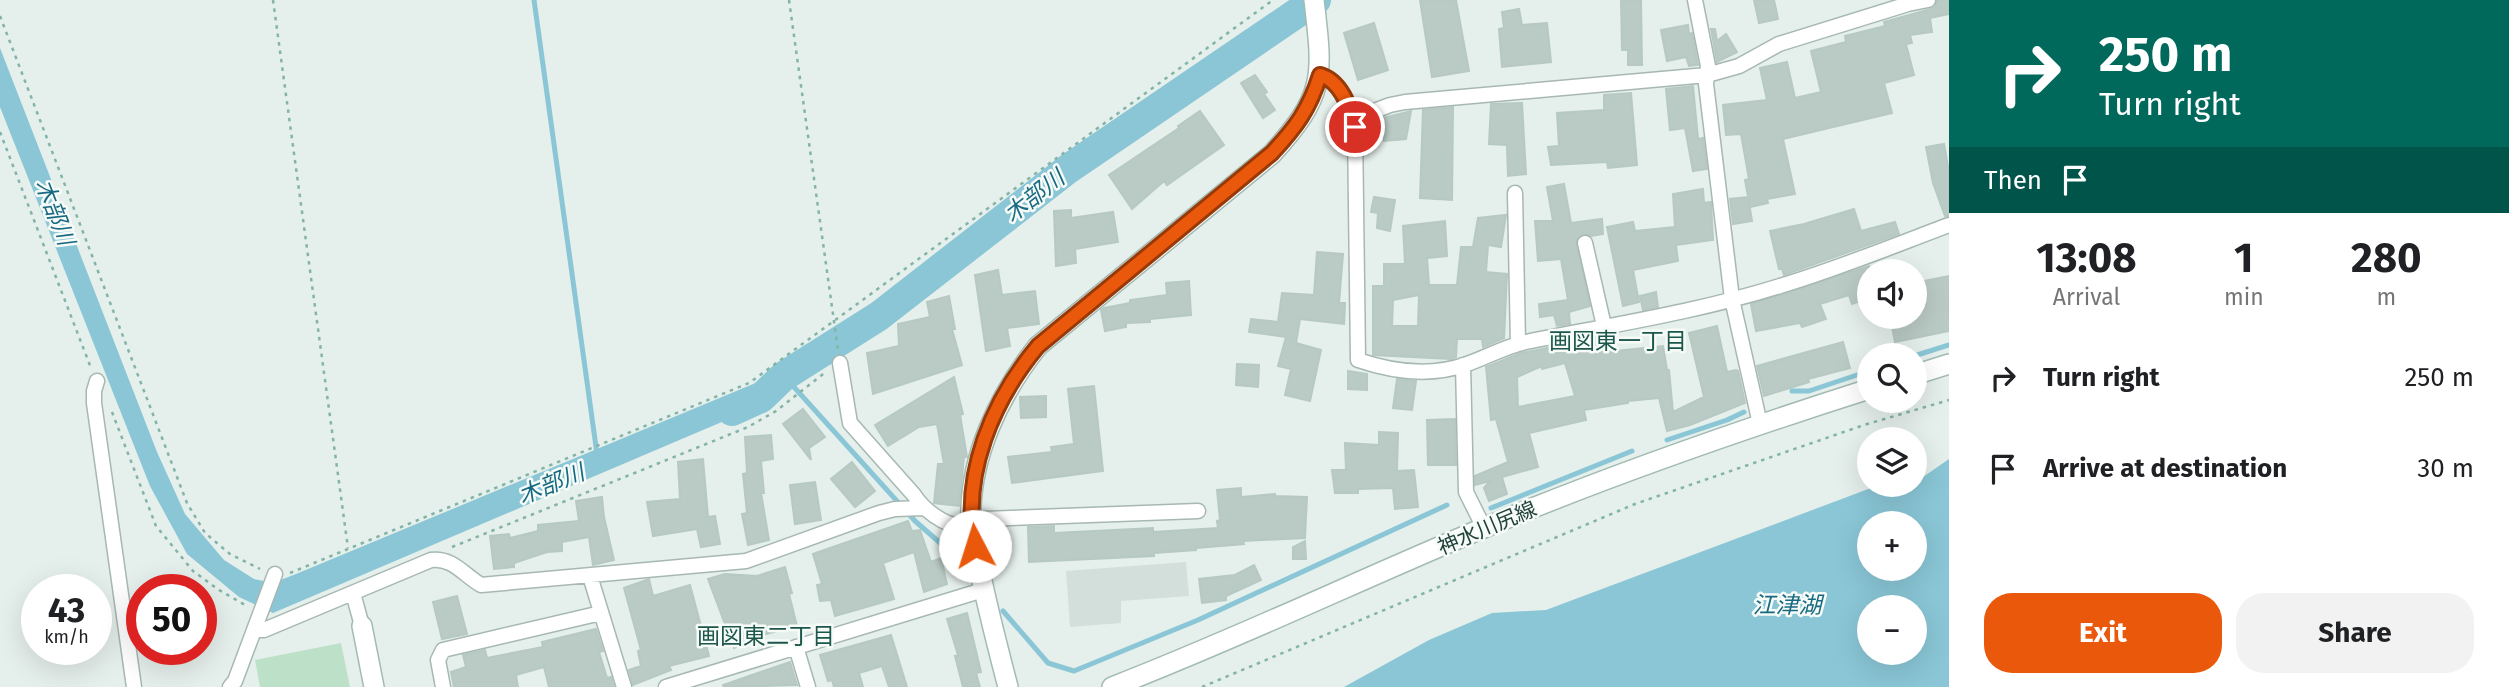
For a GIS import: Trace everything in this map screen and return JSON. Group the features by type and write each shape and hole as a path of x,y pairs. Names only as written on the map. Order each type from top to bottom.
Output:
{"main road":[{"path":"1008,687 983,590 971,524 981,453 993,415 1020,368 1038,346 1272,153 1296,126 1308,109 1320,75 1315,8"},
{"path":"1927,371 1949,364"},
{"name":"神水川尻線","path":"1112,687 1206,650 1560,497 1759,424 1857,393"},
{"path":"362,626 374,687"}],"street":[{"path":"1695,0 1708,66 1706,84 1732,299 1759,424"},
{"path":"1353,119 1405,102 1707,75 1739,66 1779,44 1928,0"},
{"path":"1320,75 1332,81 1342,94 1353,119 1357,195 1358,360 1382,368 1411,372 1464,365 1518,344 1671,314 1732,299 1780,286 1949,225"},
{"path":"1515,193 1518,344"},
{"path":"1585,243 1604,326"},
{"path":"839,360 850,423 914,495 920,509"},
{"path":"1464,365 1466,492 1484,528"},
{"path":"97,381 94,403 134,687"},
{"path":"255,629 264,630 431,560 441,559 481,585 746,561 895,509 920,509 964,526 984,519 1198,511"},
{"path":"230,687 235,681 274,576"},
{"path":"590,576 624,687"},
{"path":"666,687 685,684 983,590"},
{"path":"353,593 362,626"},
{"path":"443,687 438,660 443,650 601,613"},
{"path":"796,647 808,687"}],"path":[{"path":"273,0 348,548"},
{"path":"441,559 451,548 748,427 776,411 839,360 789,0"},
{"path":"0,16 187,503 205,533 230,554 253,568 274,576 289,573 749,383 1273,0"},
{"path":"1202,687 1635,504 1864,425 1949,400"}],"shaded area":[{"path":"1186,562 1189,596 1121,601 1121,623 1070,627 1066,571"}],"green space":[{"path":"341,643 350,687 260,687 255,660"}],"water":[{"path":"0,48 157,452 185,514 224,560 254,579 273,583 758,382 771,401 273,613 239,597 217,579 217,574 211,574 187,554 150,486 0,107"},
{"name":"江津湖","path":"1949,459 1949,687 1344,687 1429,640 1492,613 1546,610 1857,493 1857,497 1927,497 1927,474"}],"building":[{"path":"1420,0 1456,0 1469,71 1432,77"},
{"path":"1621,0 1641,0 1642,65 1628,65 1628,50 1622,50"},
{"path":"1754,0 1774,0 1778,19 1759,23"},
{"path":"1937,0 1949,0 1949,14 1930,18 1932,32 1910,35 1912,43 1906,44 1914,75 1884,83 1892,113 1783,139 1795,194 1767,199 1768,203 1750,207 1745,180 1749,179 1741,134 1726,135 1723,105 1767,100 1760,68 1787,62 1795,98 1821,92 1811,51 1846,42 1845,36 1885,26 1884,22 1931,9 1935,7"},
{"path":"1519,9 1522,25 1547,23 1551,62 1502,67 1499,29 1504,28 1502,12"},
{"path":"1374,23 1388,70 1358,80 1344,33"},
{"path":"1688,25 1698,65 1689,66 1686,57 1667,61 1661,30"},
{"path":"1711,29 1715,29 1717,41 1726,34 1737,52 1717,62"},
{"path":"1255,75 1275,110 1263,118 1241,83"},
{"path":"1693,86 1698,139 1703,138 1707,169 1693,171 1685,128 1670,130 1666,89"},
{"path":"1631,93 1637,165 1608,168 1607,162 1551,165 1548,147 1559,146 1557,113 1604,110 1604,95"},
{"path":"1522,103 1526,174 1508,176 1507,145 1489,144 1491,104"},
{"path":"1453,107 1452,200 1420,198 1423,110"},
{"path":"1200,111 1224,145 1167,185 1164,181 1132,209 1109,175"},
{"path":"1411,111 1406,139 1384,141 1383,118"},
{"path":"1944,144 1949,172 1949,216 1945,216 1933,183 1926,147"},
{"path":"1564,184 1571,223 1602,219 1603,234 1584,234 1576,240 1590,306 1569,312 1570,324 1557,326 1554,315 1540,317 1539,304 1568,300 1561,259 1538,261 1535,221 1553,221 1547,187"},
{"path":"1703,189 1704,203 1711,202 1713,240 1676,245 1678,261 1633,270 1639,302 1623,306 1607,227 1633,222 1635,231 1675,227 1673,194"},
{"path":"1374,197 1395,200 1390,231 1377,228 1378,213 1371,212"},
{"path":"1748,197 1752,221 1733,224 1730,199"},
{"path":"1854,209 1861,231 1895,222 1899,234 1784,275 1782,269 1779,269 1770,231"},
{"path":"1071,210 1071,218 1113,212 1118,242 1075,249 1076,263 1056,266 1054,211"},
{"path":"1506,215 1501,247 1488,245 1486,272 1507,274 1504,338 1483,347 1482,339 1457,339 1456,357 1451,359 1373,355 1373,286 1384,286 1384,264 1405,264 1403,226 1445,221 1447,256 1427,258 1429,285 1457,285 1461,247 1473,247 1478,218","holes":["1419,295 1418,326 1392,326 1393,300"]},
{"path":"1317,252 1343,254 1339,303 1345,303 1344,324 1300,319 1296,343 1321,350 1310,401 1285,395 1291,369 1278,366 1286,337 1249,332 1251,319 1278,322 1282,293 1314,295"},
{"path":"998,270 1002,295 1035,291 1039,324 1007,328 1010,346 986,351 975,275"},
{"path":"1857,270 1857,302 1852,304 1849,295 1820,304 1826,319 1802,327 1800,323 1756,331 1751,304"},
{"path":"1949,276 1949,331 1895,342 1892,329 1927,329 1927,280"},
{"path":"1189,281 1191,315 1126,323 1126,327 1105,331 1101,310 1104,308 1130,303 1130,300 1167,295 1166,283"},
{"path":"1656,292 1658,307 1643,310 1640,296"},
{"path":"949,296 955,329 952,329 962,365 873,394 867,353 899,346 898,324 930,317 927,302"},
{"path":"1717,326 1727,372 1738,371 1745,403 1690,425 1667,431 1659,398 1584,410 1586,420 1529,433 1538,467 1502,477 1507,494 1489,501 1484,488 1490,481 1475,485 1475,476 1508,462 1496,419 1491,420 1486,367 1521,353 1588,340 1614,337 1615,351 1663,346 1669,370 1673,412 1704,397 1689,333","holes":["1565,363 1575,396 1518,407 1517,377 1542,366 1542,369"]},
{"path":"1843,342 1850,368 1808,379 1809,382 1764,396 1757,366"},
{"path":"1237,364 1259,365 1258,387 1236,385"},
{"path":"1348,371 1367,374 1367,390 1348,389"},
{"path":"954,377 963,414 960,415 967,457 964,457 959,506 934,503 938,464 944,464 937,424 919,427 888,446 875,425"},
{"path":"1397,379 1416,381 1412,410 1393,408"},
{"path":"1094,386 1103,471 1012,483 1008,457 1052,452 1051,447 1074,444 1068,389"},
{"path":"1046,396 1046,417 1021,418 1020,397"},
{"path":"803,409 825,437 809,448 811,460 783,424"},
{"path":"1455,419 1456,465 1428,465 1427,420"},
{"path":"1379,432 1398,433 1397,471 1414,470 1418,507 1395,509 1393,488 1335,493 1332,470 1346,470 1345,443 1379,445"},
{"path":"771,435 773,459 761,461 764,493 761,493 769,540 748,545 742,514 747,513 743,474 747,473 745,437"},
{"path":"703,459 708,517 715,516 720,544 701,547 697,529 653,536 647,502 680,499 678,462"},
{"path":"852,462 875,491 855,507 831,479"},
{"path":"815,482 821,520 795,524 790,485"},
{"path":"1241,488 1241,497 1275,494 1307,497 1305,538 1243,541 1244,544 1154,553 1154,556 1029,562 1028,527 1054,526 1054,533 1218,528 1217,521 1220,520 1217,490"},
{"path":"602,497 614,560 593,565 589,537 562,542 562,551 547,552 514,563 514,567 494,569 490,536 509,534 510,538 538,531 538,525 579,521 576,501"},
{"path":"908,521 912,531 920,530 931,562 941,558 947,584 924,592 914,552 883,563 894,599 835,616 831,600 820,601 817,585 822,584 813,554"},
{"path":"1305,541 1306,559 1293,559 1293,547"},
{"path":"1254,565 1261,580 1226,596 1226,600 1202,603 1199,579 1235,575"},
{"path":"785,567 797,626 762,635 734,648 708,579 725,574 757,576"},
{"path":"649,579 653,596 690,585 709,656 669,666 671,670 633,685 629,670 641,666 638,651 641,650 624,588"},
{"path":"457,596 467,634 442,639 433,602"},
{"path":"967,613 981,672 976,673 980,687 963,687 955,656 958,655 947,619"},
{"path":"596,629 603,651 599,652 607,678 611,677 614,687 549,687 544,667 516,675 518,687 454,687 451,672 466,667 463,655 485,650 487,658 543,647 542,642"},
{"path":"891,635 907,687 889,687 882,666 859,673 863,687 834,687 832,680 828,681 820,655"},
{"path":"790,662 797,685 723,685"}],"waterway":[{"path":"534,0 597,454"},
{"name":"木部川","path":"732,411 761,398 784,376 879,316 1068,169 1316,0"},
{"path":"1927,352 1949,345"},
{"path":"1792,391 1809,391 1857,375"},
{"path":"784,376 915,521 963,567"},
{"path":"1667,440 1744,412"},
{"path":"1491,508 1632,451"},
{"path":"1003,611 1048,663 1074,671 1198,620 1447,505"}],"district":[{"name":"画図東一丁目","path":"1618,341"},
{"name":"画図東二丁目","path":"766,636"}],"route":[{"path":"975,546 971,524 981,453 993,415 1020,368 1038,346 1272,153 1308,109 1320,75 1332,81 1342,94 1355,127"}]}
